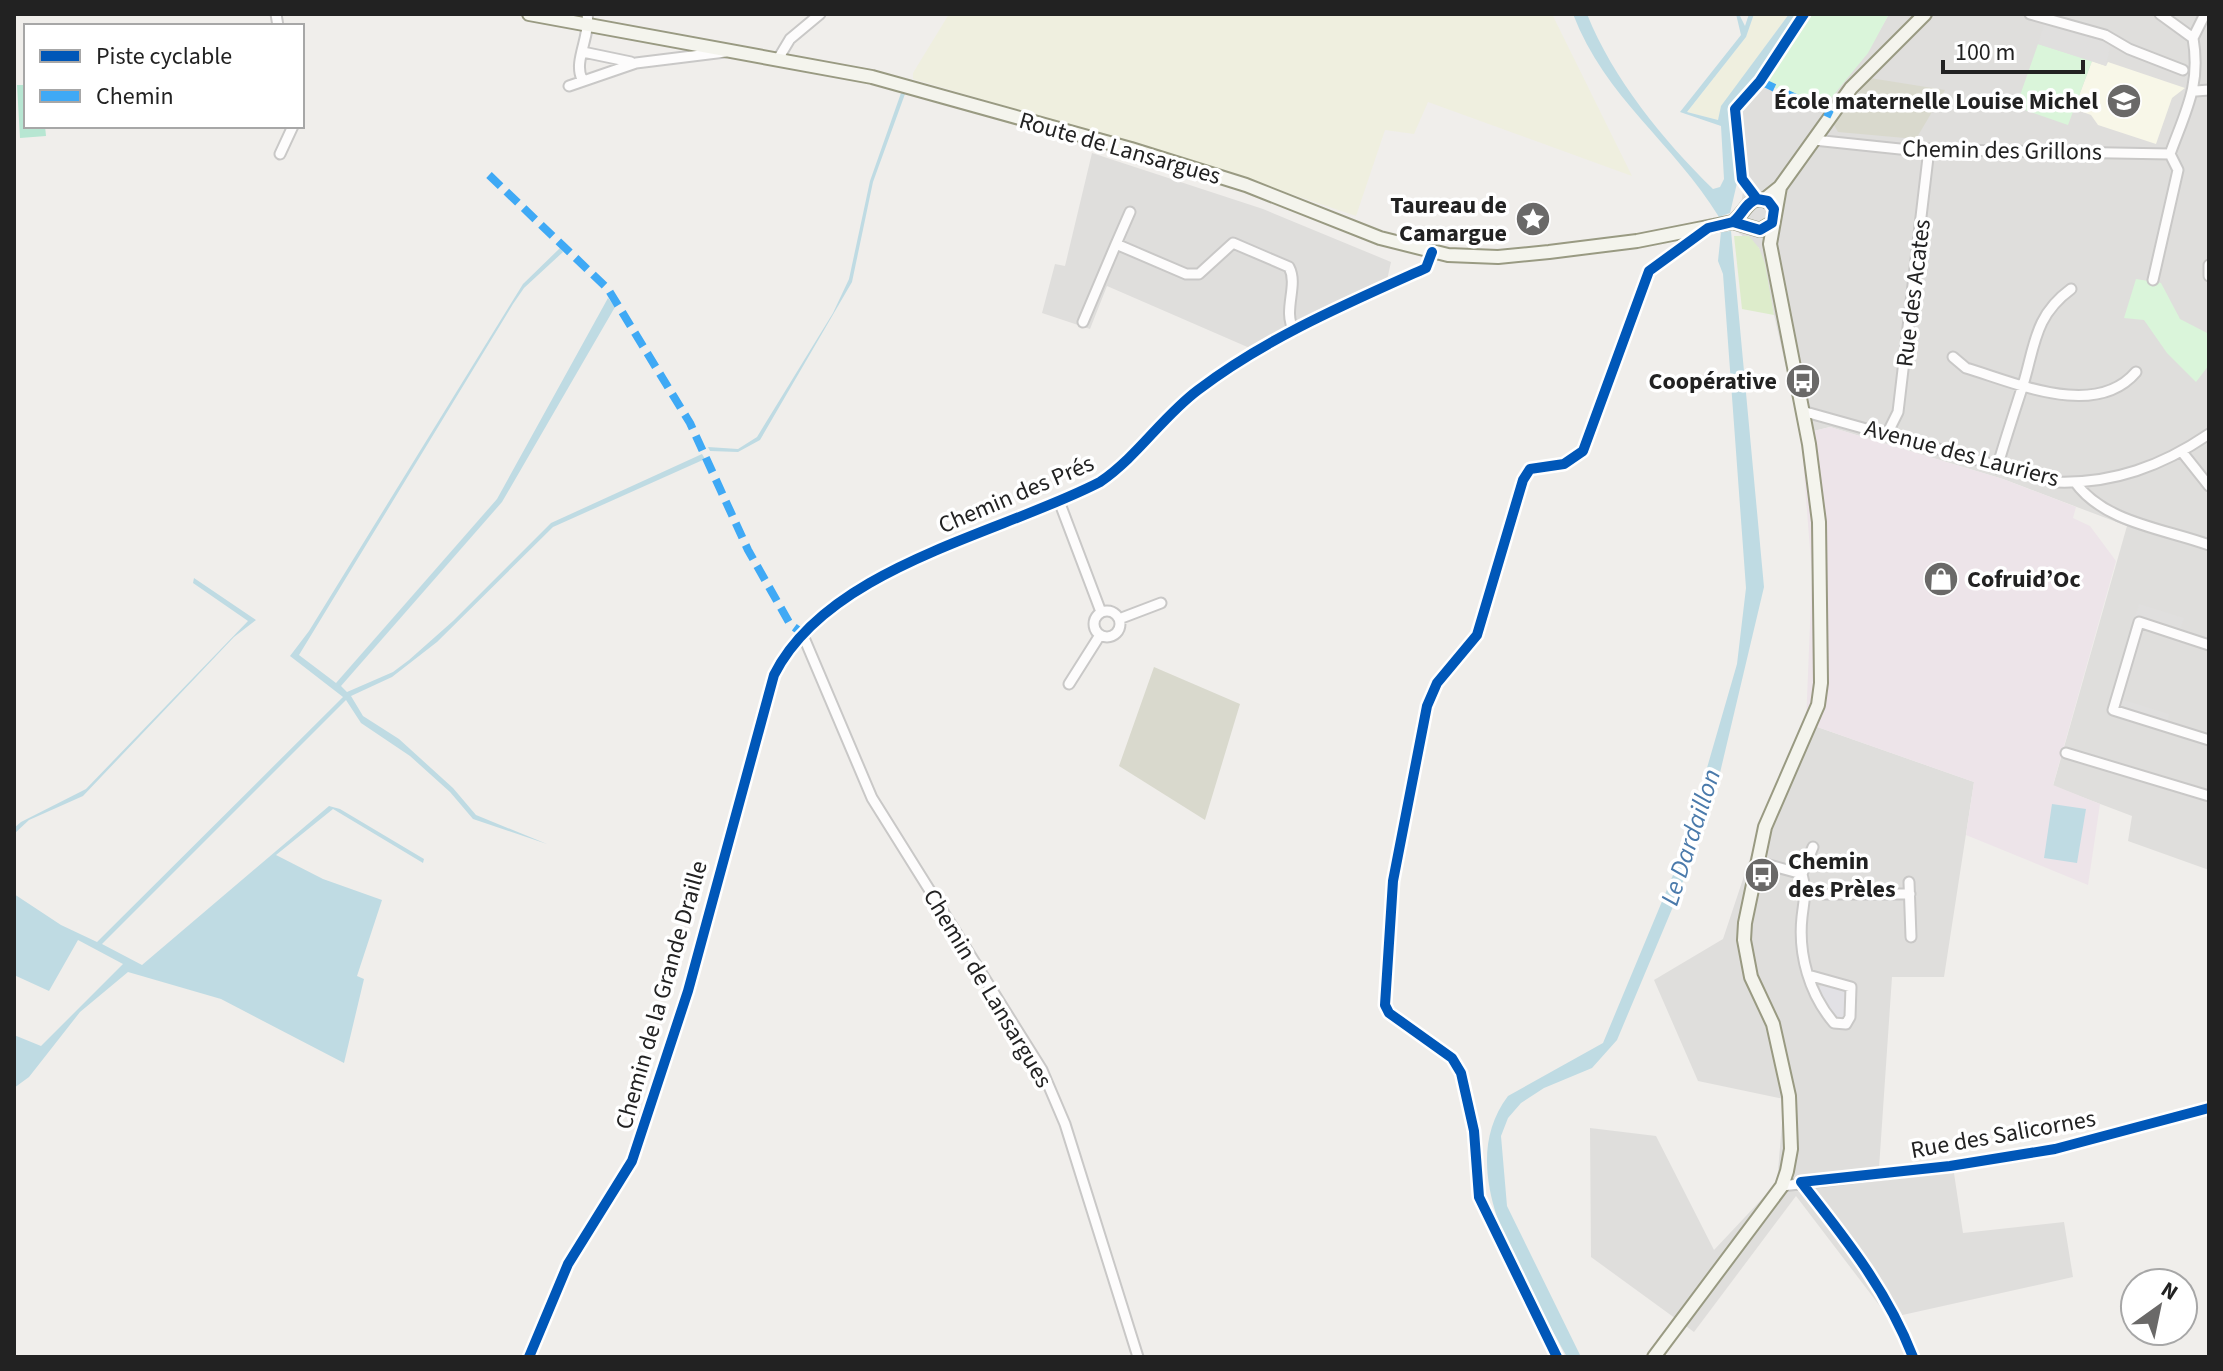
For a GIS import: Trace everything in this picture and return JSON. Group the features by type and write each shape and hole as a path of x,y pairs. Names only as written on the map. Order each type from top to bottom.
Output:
{"main road":[{"name":"Route de Lansargues","path":"529,14 588,20 872,77 1131,149 1259,190 1380,238 1432,252 1468,257 1510,256 1637,241 1741,220"},
{"path":"1654,1357 1782,1186 1791,1149 1789,1096 1773,1024 1751,977 1744,940 1765,827 1814,716 1821,683 1819,522 1802,411 1770,244 1772,223 1769,204 1861,76 1925,14"},
{"path":"1769,204 1751,201 1741,220 1760,230 1770,244"},
{"path":"1760,230 1772,223"}],"street":[{"path":"778,59 790,39 820,14"},
{"path":"2030,14 2071,19 2129,49 2190,73"},
{"path":"2160,14 2193,38"},
{"path":"2153,280 2178,170 2170,154 2196,91 2190,73 2193,38 2205,14"},
{"path":"582,79 579,68 588,20"},
{"path":"569,86 636,63 730,50"},
{"path":"583,52 636,63"},
{"path":"2196,91 2209,90"},
{"path":"1825,126 1833,141"},
{"path":"280,154 292,128"},
{"name":"Chemin des Grillons","path":"1814,140 1929,149 2170,154"},
{"name":"Rue des Acates","path":"1887,434 1897,417 1929,149"},
{"path":"1083,322 1130,212"},
{"path":"1116,244 1191,275 1199,274 1233,243 1285,264 1292,275 1288,314 1294,331"},
{"name":"Chemin des Prés","path":"802,633 885,575 1059,501 1117,470 1197,390 1294,331 1426,268 1432,252"},
{"path":"2209,265 2209,276"},
{"path":"1997,468 2035,335 2055,302 2071,289"},
{"path":"1953,357 1966,368 2023,385 2080,395 2123,384 2136,372"},
{"name":"Avenue des Lauriers","path":"1802,411 1997,468 2056,482 2093,481 2154,466 2209,434"},
{"path":"2182,452 2209,486"},
{"path":"2093,481 2093,502"},
{"path":"2075,482 2093,502 2121,516 2209,545"},
{"path":"1059,501 1101,612 1094,625 1100,635"},
{"path":"1119,619 1161,603"},
{"path":"1101,612 1109,612 1119,619"},
{"path":"1100,635 1115,634 1119,619"},
{"path":"2209,645 2139,622 2113,710 2209,740"},
{"name":"Chemin de la Grande Draille","path":"529,1357 568,1264 632,1161 688,991 774,675 792,642 802,633"},
{"name":"Chemin de Lansargues","path":"802,633 872,798 1042,1070 1065,1124 1138,1357"},
{"path":"1069,684 1100,635"},
{"path":"2066,753 2209,796"},
{"path":"1808,975 1851,987 1850,1017 1846,1024 1834,1023 1826,1013 1808,975 1802,933 1807,889 1802,874 1813,847"},
{"path":"1758,862 1802,874"},
{"path":"1909,882 1911,937"},
{"path":"1807,889 1824,894 1910,894"},
{"name":"Rue des Salicornes","path":"1782,1186 1884,1175 2055,1149 2209,1108"},
{"path":"1801,1182 1875,1279 1895,1314 1913,1357"}],"shaded area":[{"path":"1889,14 2209,14 2209,870 2128,841 2132,816 2053,786 2127,526 2003,479 1830,427 1801,434 1759,248 1736,231 1745,181 1738,108 1760,86 1819,111 1867,53"},
{"path":"2045,21 2111,43 2106,66 2038,44"},
{"name":"École maternelle Louise Michel","path":"2092,61 2106,66 2108,62 2185,88 2172,98 2156,144 2098,125 2091,115 2074,109"},
{"path":"1870,78 1945,90 1916,139 1838,132 1834,125"},
{"path":"1092,153 1263,209 1391,262 1387,280 1252,349 1107,286 1090,329 1042,313 1055,264 1065,266"},
{"path":"1830,427 2003,479 2076,507 2073,518 2090,526 2116,561 2053,785 2100,804 2088,885 1966,835 1974,782 1806,723 1812,575 1801,434"},
{"path":"2139,604 2184,618 2180,631 2135,617"},
{"path":"1154,667 1240,704 1205,820 1119,766"},
{"path":"2120,699 2169,714 2167,724 2118,708"},
{"path":"1806,723 1974,782 1944,977 1892,977 1879,1168 1952,1160 1963,1233 2064,1222 2073,1277 1889,1318 1796,1196 1694,1332 1591,1257 1590,1128 1656,1136 1714,1250 1777,1183 1784,1099 1698,1081 1654,980 1723,939 1756,840"},
{"path":"1824,983 1847,991 1843,1020 1835,1018 1821,997 1818,989"}],"green space":[{"path":"949,14 1552,14 1632,176 1428,102 1414,134 1385,130 1356,216 1217,169 913,79 913,73"},
{"path":"1754,14 1789,14 1722,106 1718,120 1687,112 1746,37"},
{"path":"1804,14 1889,14 1868,53 1822,109 1760,81"},
{"path":"2038,44 2092,61 2068,125 2016,107"},
{"path":"17,85 24,85 24,128 45,128 46,136 20,138"},
{"path":"1734,236 1749,236 1759,248 1774,315 1742,309"},
{"path":"2136,279 2161,283 2180,319 2209,334 2209,365 2196,382 2167,353 2144,320 2124,318"}],"water":[{"path":"1573,14 1587,14 1611,62 1641,108 1713,189 1720,187 1724,179 1721,126 1680,112 1741,35 1736,14 1745,26 1749,14 1754,14 1746,37 1687,112 1718,120 1721,106 1789,14 1800,14 1732,110 1737,183 1730,213 1719,217 1682,166 1621,96 1587,44"},
{"path":"901,93 905,94 873,182 852,282 760,440 738,452 710,451 708,447 738,449 757,437 833,313 849,279 870,181"},
{"name":"Le Dardaillon","path":"1731,231 1764,587 1719,777 1680,890 1617,1040 1592,1068 1544,1088 1521,1103 1508,1118 1501,1136 1507,1206 1581,1357 1567,1357 1533,1297 1501,1229 1491,1194 1487,1160 1492,1127 1508,1096 1603,1043 1683,851 1737,664 1746,588 1723,274 1718,261 1721,232"},
{"path":"560,248 563,252 524,288 513,304 299,655 336,683 497,499 608,298 615,307 502,502 341,686 347,692 393,672 409,660 453,621 551,523 702,454 705,459 553,527 437,642 392,677 351,696 363,716 399,739 453,788 476,815 547,844 473,819 450,792 410,756 361,723 346,700 102,944 142,965 329,806 340,809 424,859 423,863 333,809 276,855 323,879 382,900 357,976 364,979 344,1063 221,999 128,972 80,1012 29,1077 14,1088 14,1035 41,1046 123,964 78,940 49,991 14,975 14,894 61,925 97,942 343,697 290,656 309,631 523,284"},
{"path":"194,578 256,620 234,637 83,796 29,820 14,834 14,828 21,822 86,789 248,621 193,583"},
{"path":"2052,804 2086,809 2077,863 2044,858"}],"marked path":[{"path":"1760,81 1832,115"},
{"path":"489,175 608,289 690,423 748,550 790,624 802,633"}],"cycle path":[{"path":"1757,199 1742,179 1735,109 1760,81 1804,14"},
{"path":"1557,1357 1479,1197 1474,1131 1461,1073 1452,1058 1389,1013 1385,1005 1393,881 1427,706 1437,683 1477,635 1523,480 1530,469 1564,464 1583,451 1649,271 1708,228 1733,222 1760,230 1772,223 1774,209 1768,201 1757,199 1733,222"},
{"path":"529,1357 568,1264 632,1161 688,991 774,675 799,638 834,607 875,580 967,537 1100,482 1114,472 1185,401 1224,371 1308,323 1426,268 1432,252"},
{"path":"1801,1182 1950,1166 2055,1149 2209,1108"},
{"path":"1801,1182 1878,1287 1913,1357"}],"place":[{"name":"École maternelle Louise Michel","path":"2124,101"},
{"name":"Taureau de Camargue","path":"1533,219"},
{"name":"Coopérative","path":"1803,381"},
{"name":"Cofruid’Oc","path":"1941,579"},
{"name":"Chemin des Prèles","path":"1762,875"}]}
